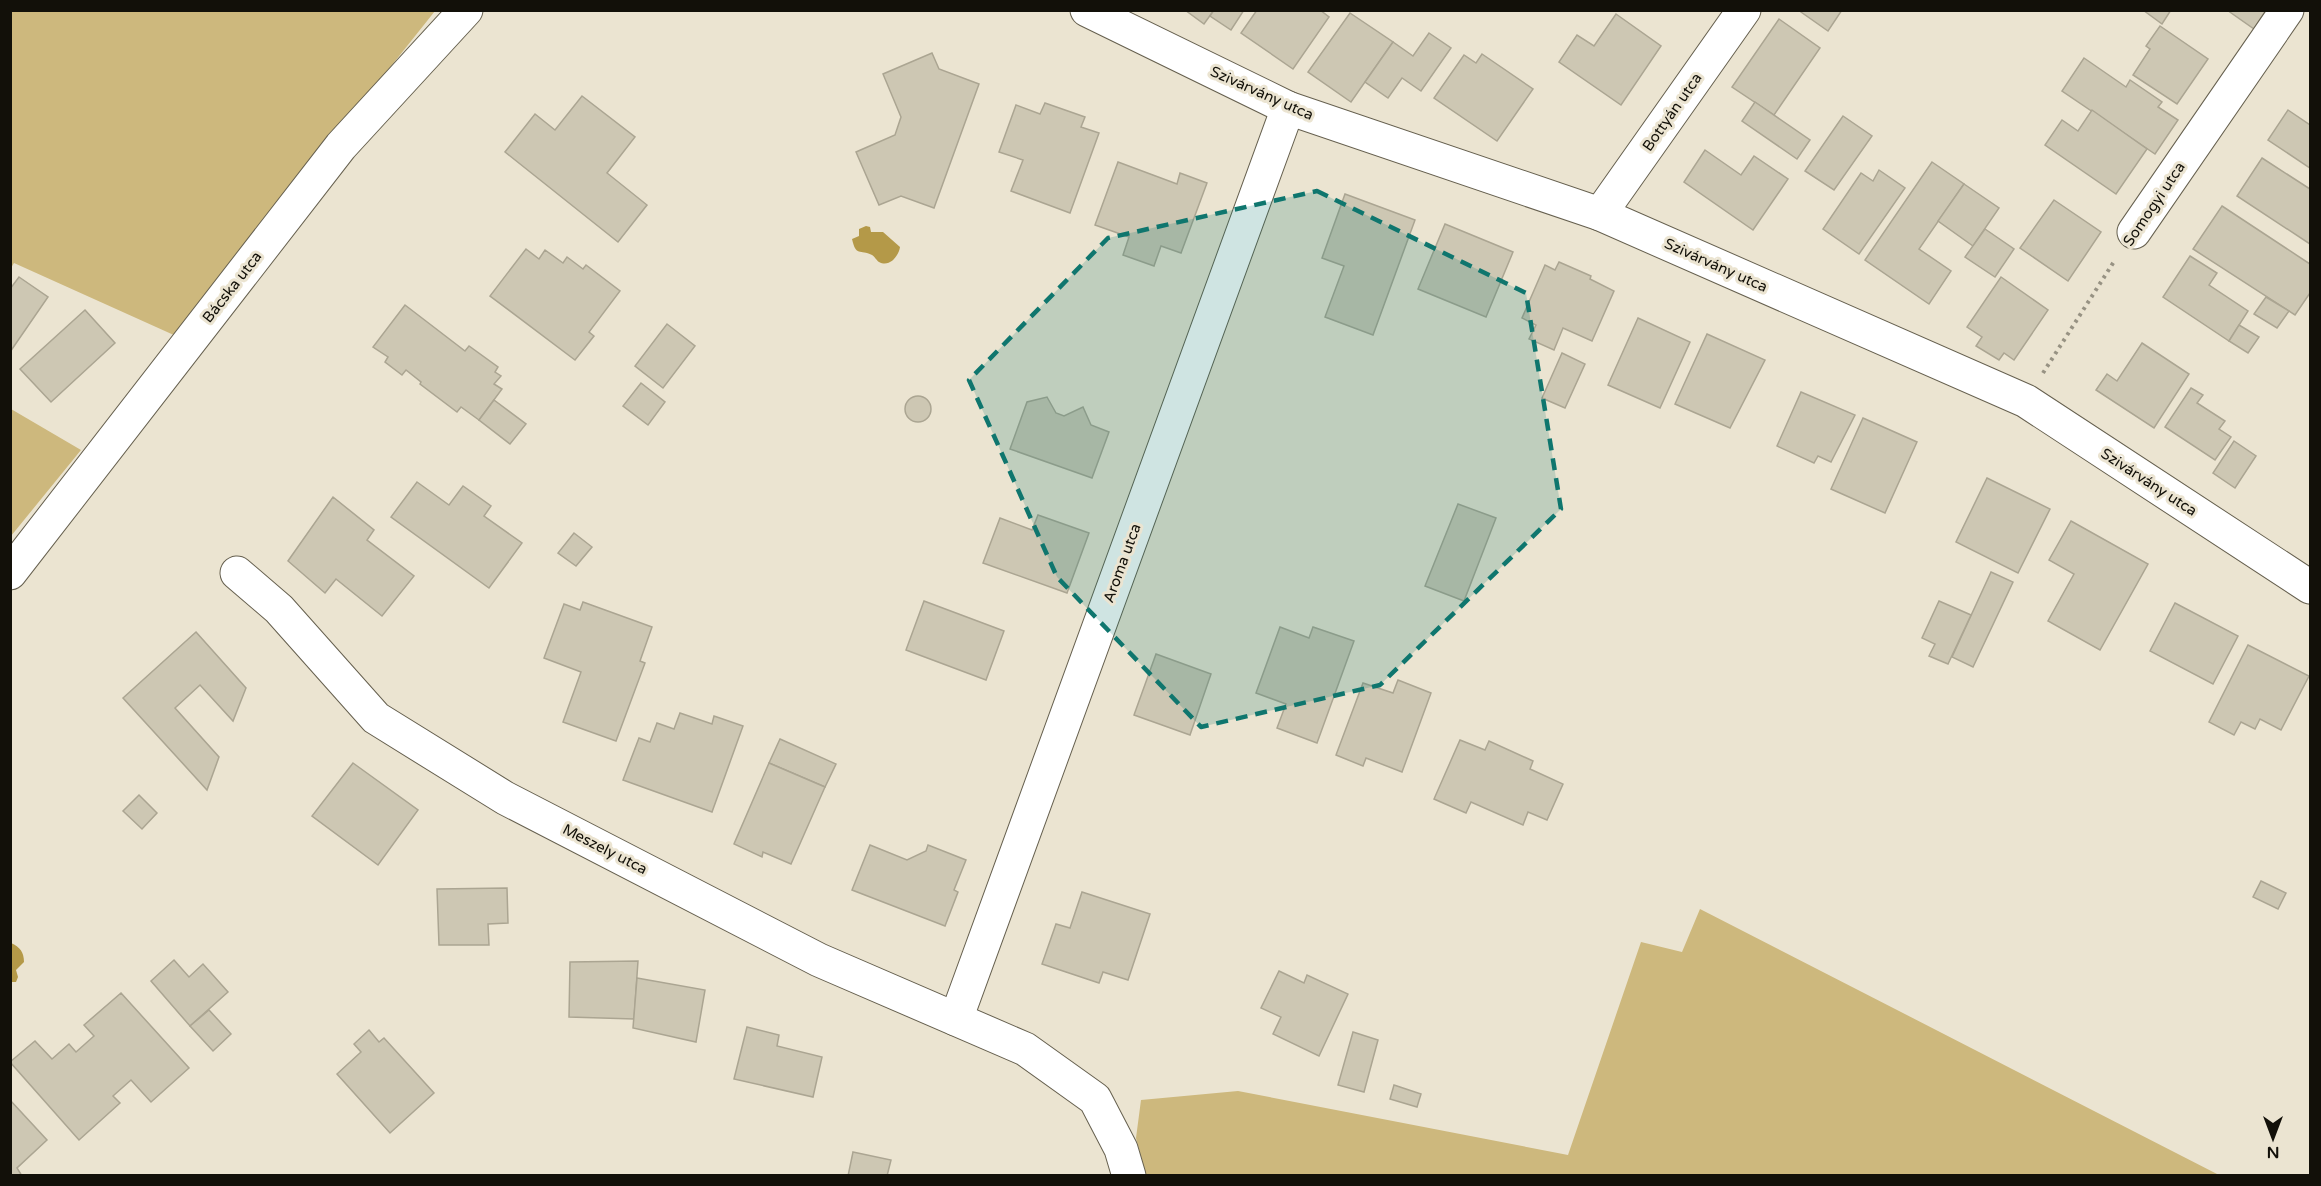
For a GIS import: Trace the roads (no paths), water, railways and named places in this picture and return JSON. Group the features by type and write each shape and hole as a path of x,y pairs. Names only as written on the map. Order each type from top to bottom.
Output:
{"street":[{"name":"Bácska utca","path":"10,573 341,146 465,10"},
{"name":"Szivárvány utca","path":"1087,10 1288,108 1600,214 2026,401 2310,587"},
{"name":"Bottyán utca","path":"1600,214 1744,10"},
{"name":"Somogyi utca","path":"2134,232 2287,10"},
{"name":"Aroma utca","path":"956,1019 1288,108"},
{"name":"Meszely utca","path":"237,573 279,609 376,718 505,798 819,960 1025,1049 1095,1098 1121,1149 1129,1176"}]}
